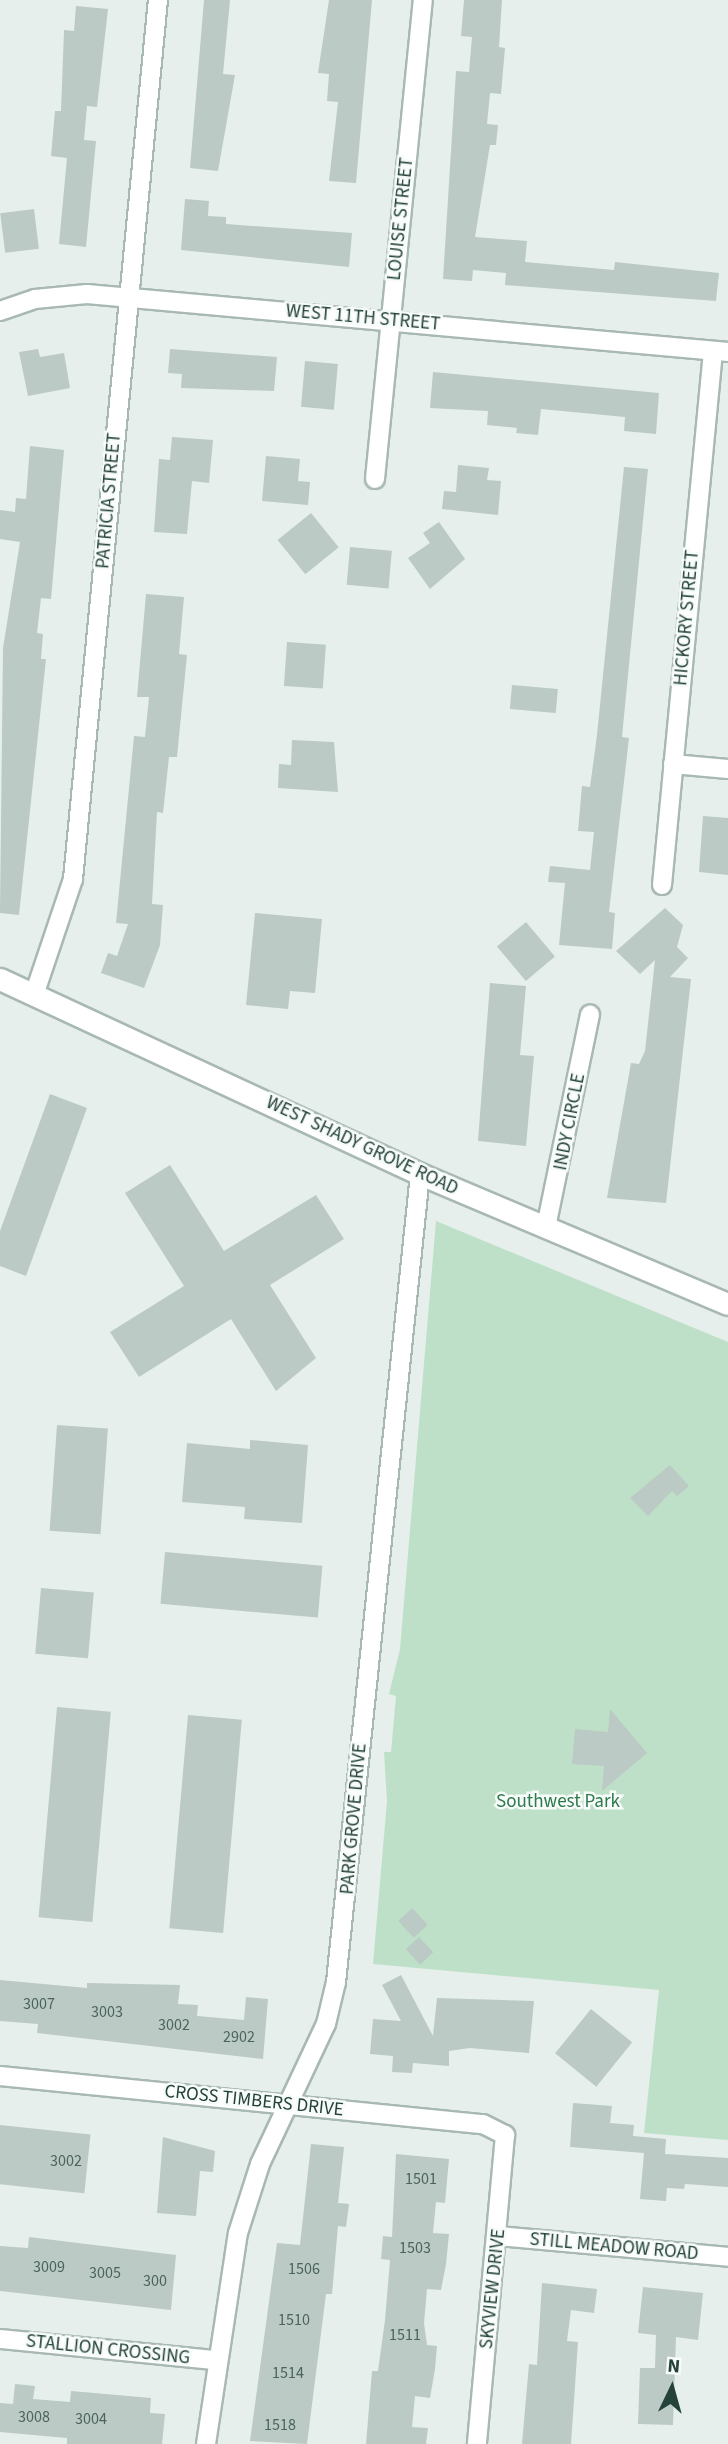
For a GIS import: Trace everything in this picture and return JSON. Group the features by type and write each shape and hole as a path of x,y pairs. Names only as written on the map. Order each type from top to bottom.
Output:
{"main road":[{"name":"WEST SHADY GROVE ROAD","path":"0,979 420,1174 728,1304"}],"street":[{"name":"PATRICIA STREET","path":"34,995 73,879 158,0"},
{"name":"LOUISE STREET","path":"375,480 423,0"},
{"name":"WEST 11TH STREET","path":"0,311 61,294 128,296 720,352"},
{"name":"HICKORY STREET","path":"662,885 673,764 720,352"},
{"path":"673,764 728,769"},
{"name":"INDY CIRCLE","path":"546,1227 590,1015"},
{"name":"PARK GROVE DRIVE","path":"206,2444 215,2361 238,2233 289,2105 326,2024 336,1982 420,1174"},
{"name":"CROSS TIMBERS DRIVE","path":"0,2076 483,2124 505,2135"},
{"name":"SKYVIEW DRIVE","path":"477,2444 499,2236 505,2135"},
{"name":"STILL MEADOW ROAD","path":"499,2236 728,2257"},
{"name":"STALLION CROSSING","path":"0,2339 215,2361"}],"green space":[{"name":"Southwest Park","path":"436,1221 728,1342 728,2140 644,2133 659,1990 373,1964 387,1801 384,1752 391,1752 396,1696 389,1694 400,1649"}],"building":[{"path":"204,0 230,0 223,74 235,75 218,171 190,168"},
{"path":"329,0 372,0 356,183 329,181 338,102 327,101 329,74 318,73"},
{"path":"464,0 502,0 499,47 505,48 501,94 490,93 487,124 498,125 496,145 490,145 475,237 527,241 525,262 614,270 615,262 719,273 716,301 505,285 506,273 473,270 472,281 443,279 456,71 469,72 472,37 461,36"},
{"path":"76,6 108,9 97,107 87,106 84,140 96,141 86,247 59,244 67,158 51,156 55,111 61,111 64,30 74,31"},
{"path":"185,199 209,201 208,216 226,217 226,224 352,233 349,267 181,250"},
{"path":"34,209 39,249 5,253 0,213"},
{"path":"38,349 40,357 64,353 70,388 28,396 19,352"},
{"path":"170,349 277,357 274,391 181,388 182,374 168,373"},
{"path":"305,361 338,364 334,410 301,407"},
{"path":"433,372 659,393 656,434 624,431 625,417 541,409 538,435 516,433 517,428 487,425 488,411 430,408"},
{"path":"172,437 213,440 209,483 192,481 187,534 154,532 159,459 170,460"},
{"path":"30,446 64,450 51,599 41,598 37,633 43,634 41,659 46,659 19,915 0,913 3,648 20,542 0,539 0,510 15,512 16,498 26,499"},
{"path":"266,456 300,459 298,481 310,482 308,505 262,501"},
{"path":"458,465 489,468 487,480 501,481 498,515 442,509 444,491 456,492"},
{"path":"624,467 648,469 622,737 629,738 609,912 615,913 612,949 559,945 565,883 548,882 550,866 590,870 594,832 578,831 582,786 590,787 597,735"},
{"path":"311,513 339,547 305,574 278,540"},
{"path":"439,522 465,559 430,589 408,558 430,543 423,533"},
{"path":"350,547 392,551 389,589 347,585"},
{"path":"146,594 184,597 179,654 187,655 177,757 169,757 163,813 157,812 152,904 163,905 160,945 144,988 101,973 108,953 117,956 128,924 116,923 134,736 145,737 149,697 137,697"},
{"path":"287,642 326,645 323,689 284,686"},
{"path":"512,685 558,689 556,713 510,709"},
{"path":"292,740 334,742 338,792 278,788 279,764 291,765"},
{"path":"703,816 728,818 728,875 699,872"},
{"path":"665,908 683,925 677,947 688,958 670,977 691,979 666,1203 607,1198 631,1063 639,1064 645,1051 655,960 640,974 616,951"},
{"path":"255,913 322,919 315,993 290,991 288,1009 246,1005"},
{"path":"526,922 555,956 526,981 497,946"},
{"path":"490,983 526,986 520,1055 534,1056 526,1146 478,1141"},
{"path":"50,1094 87,1108 26,1276 0,1266 0,1231"},
{"path":"170,1165 224,1251 316,1195 344,1239 270,1285 316,1358 276,1391 231,1319 139,1377 110,1332 184,1286 125,1193"},
{"path":"57,1425 108,1429 100,1534 50,1531"},
{"path":"250,1440 308,1445 302,1523 244,1519 245,1507 182,1502 187,1443 250,1449"},
{"path":"670,1465 689,1486 677,1496 672,1491 648,1516 630,1498"},
{"path":"165,1552 322,1566 318,1618 160,1604"},
{"path":"41,1588 94,1593 88,1658 35,1654"},
{"path":"57,1707 111,1712 92,1922 39,1917"},
{"path":"610,1709 647,1753 602,1791 604,1766 572,1764 575,1729 608,1732"},
{"path":"188,1715 242,1720 223,1933 169,1928"},
{"path":"412,1908 428,1925 414,1938 398,1921"},
{"path":"419,1937 433,1952 420,1965 406,1949"},
{"path":"401,1975 433,2036 437,1998 534,2001 529,2053 470,2048 449,2051 449,2066 413,2063 412,2073 392,2072 393,2056 370,2054 373,2019 401,2021 382,1985"},
{"path":"0,1980 87,1988 87,1983 180,1985 178,2004 198,2005 197,2016 244,2020 246,1997 268,1999 263,2059 37,2033 38,2024 0,2021"},
{"path":"591,2009 632,2042 596,2087 555,2053"},
{"path":"573,2103 612,2106 610,2123 634,2125 633,2136 666,2139 665,2154 728,2158 728,2187 685,2184 684,2189 667,2188 666,2201 640,2199 644,2153 570,2147"},
{"path":"0,2125 91,2135 84,2193 0,2184"},
{"path":"163,2137 215,2151 213,2172 200,2171 196,2216 157,2213"},
{"path":"311,2144 344,2147 338,2203 349,2204 346,2227 338,2226 332,2294 326,2294 307,2444 250,2441 277,2243 300,2245"},
{"path":"396,2154 449,2159 445,2203 436,2202 433,2233 449,2234 446,2264 441,2290 427,2289 424,2323 427,2345 437,2346 430,2398 415,2396 412,2427 428,2428 426,2444 366,2444 372,2371 378,2371 385,2320 390,2260 381,2259 383,2236 392,2237"},
{"path":"29,2237 176,2255 171,2310 0,2291 0,2246 28,2248"},
{"path":"542,2283 597,2289 594,2313 571,2310 567,2341 578,2342 571,2444 522,2444 529,2364 537,2365"},
{"path":"643,2287 703,2293 698,2340 676,2337 673,2425 638,2424 640,2368 655,2368 656,2335 638,2333"},
{"path":"15,2384 35,2386 33,2399 70,2402 71,2391 151,2398 150,2413 165,2414 162,2444 67,2444 67,2438 0,2432 0,2403 13,2404"}]}
